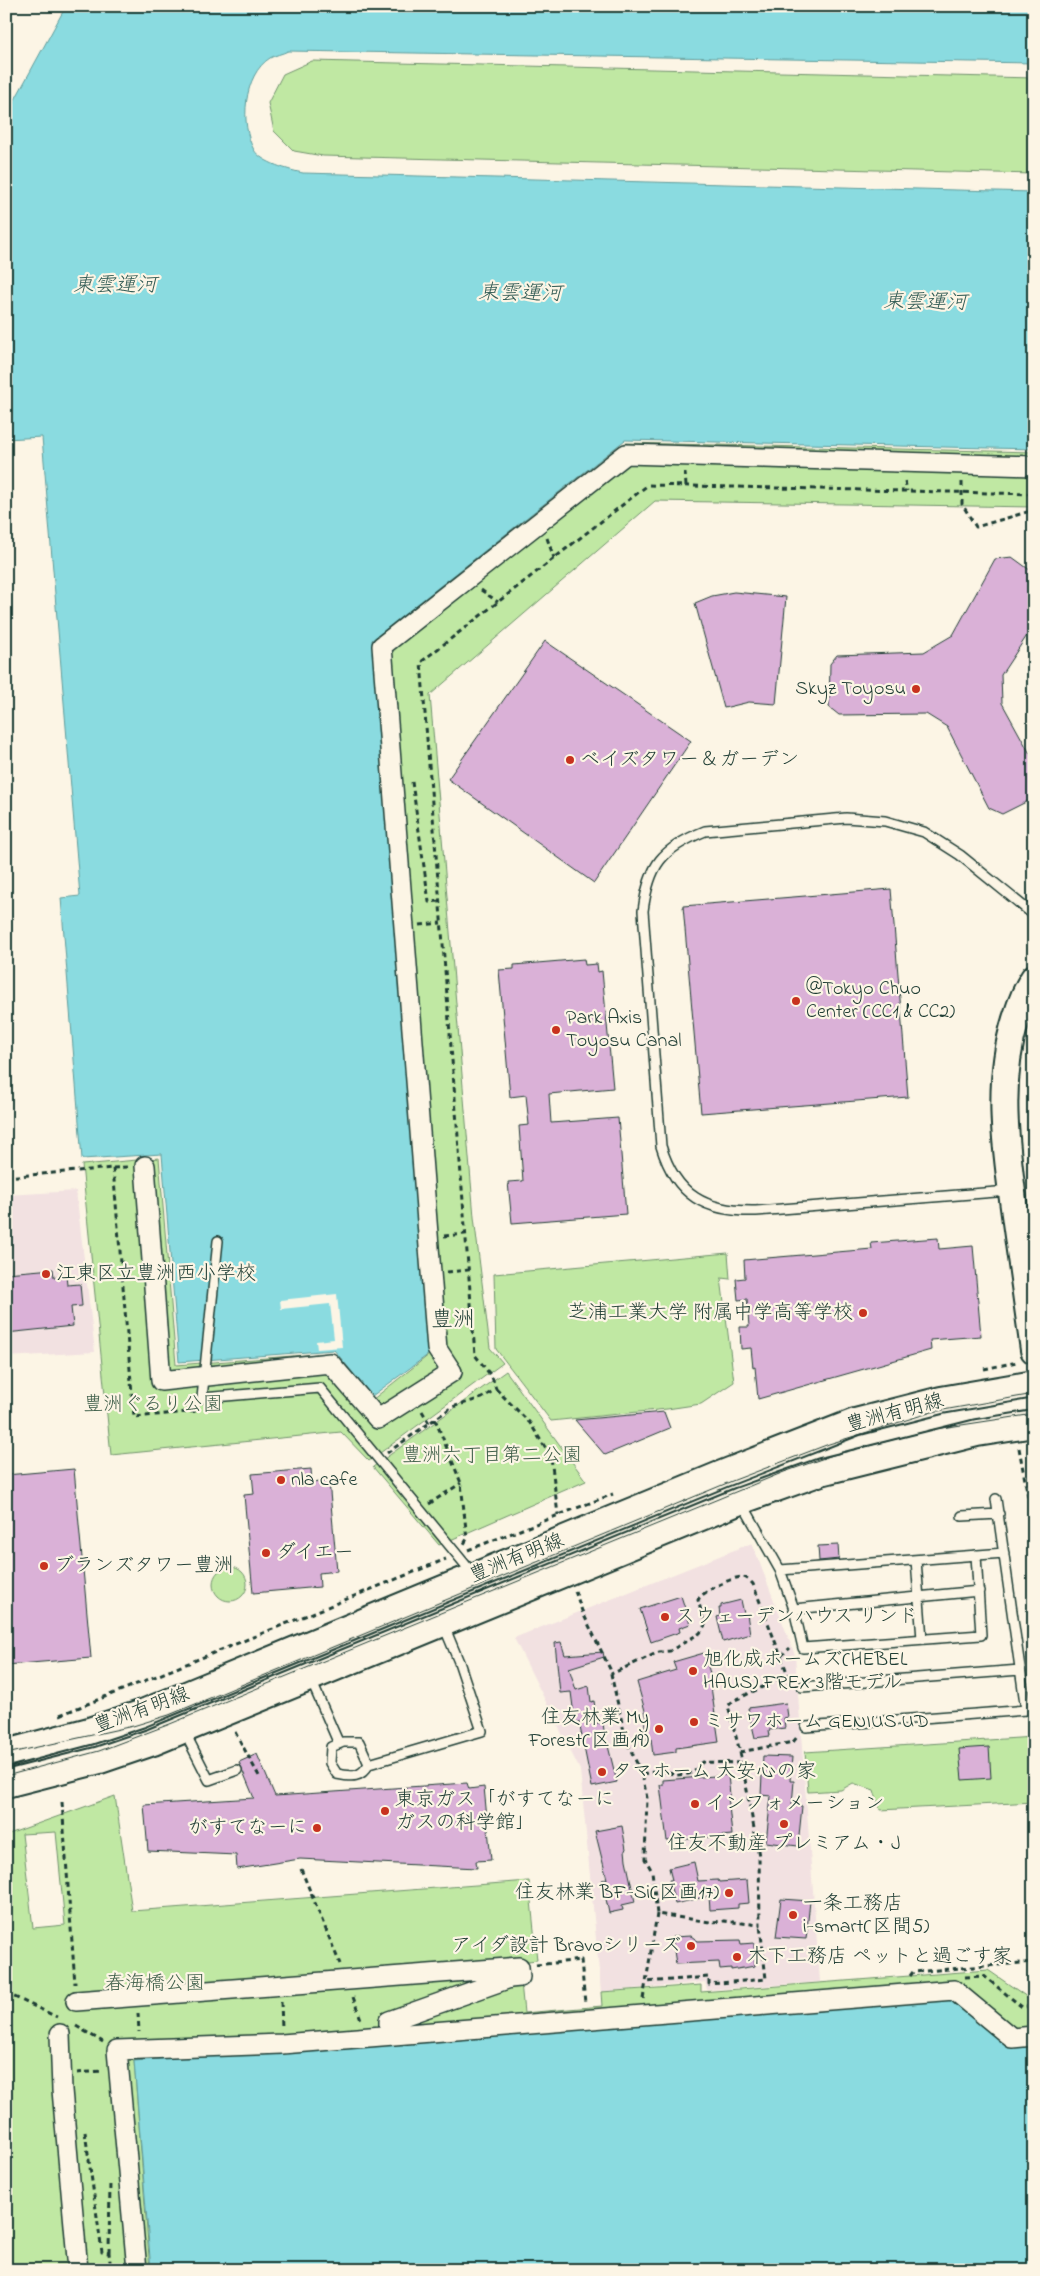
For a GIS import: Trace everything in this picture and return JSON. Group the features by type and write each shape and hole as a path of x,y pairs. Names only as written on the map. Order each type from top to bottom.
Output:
{"main road":[{"path":"1034,978 1019,1010 1012,1032 1004,1074 1004,1126 1034,1350"},
{"name":"豊洲有明線","path":"6,1753 89,1731 140,1714 722,1474 855,1422 941,1400 1034,1384"},
{"name":"豊洲有明線","path":"6,1784 100,1760 144,1745 740,1501 821,1472 977,1433 1034,1424"}],"street":[{"path":"145,1166 161,1381 330,1363 378,1419 452,1372 437,1349 382,646 626,454 1034,466"},
{"path":"76,2001 519,1967 520,1977 510,1978 388,2021 389,2034"},
{"path":"137,2270 117,2050 282,2044 954,1990 1012,2038 1034,2036"},
{"path":"63,2027 62,2074 78,2270"}],"lane":[{"path":"1012,1191 731,1212 717,1208 692,1195 673,1175 661,1146 642,911 646,886 654,868 671,848 683,840 704,831 846,818 885,821 924,832 960,855 1034,915"},
{"path":"218,1241 202,1398 320,1388 475,1576"},
{"path":"806,1727 1026,1710 996,1498"},
{"path":"740,1501 780,1570 794,1609 803,1648 981,1635 976,1555"},
{"path":"962,1516 998,1514"},
{"path":"780,1570 1004,1553"},
{"path":"916,1560 922,1639"},
{"path":"794,1609 979,1591"},
{"path":"369,1764 359,1742 339,1744 331,1747 330,1763 337,1774 353,1778 365,1772 369,1764 482,1731 459,1662 443,1624"},
{"path":"802,1687 1020,1670"},
{"path":"310,1678 339,1744"},
{"path":"184,1731 209,1780 238,1770"}],"path":[{"path":"685,480 686,486"},
{"path":"558,1515 551,1457 530,1423 496,1389 492,1377 475,1355 421,662 648,485 1034,494"},
{"path":"962,487 962,504 976,527 1034,510"},
{"path":"552,552 554,558"},
{"path":"494,599 498,602"},
{"path":"435,924 441,923"},
{"path":"459,1235 465,1234"},
{"path":"463,1270 468,1270"},
{"path":"378,1459 452,1407 482,1398 496,1389"},
{"path":"435,1419 461,1483 467,1539 457,1554"},
{"path":"1019,1448 1034,1529"},
{"path":"420,1509 461,1483"},
{"path":"611,1674 659,1652 670,1651 700,1633 705,1625 698,1600 700,1595 741,1577 749,1580 756,1589 788,1675 733,1700 728,1706 740,1752 759,1856 760,1926 766,1979 709,1984 709,1977 646,1982"},
{"path":"574,1590 611,1674 626,1740 642,1774 647,1798 645,1859 652,1871 657,1914 643,2002"},
{"path":"740,1752 793,1742 806,1727"},
{"path":"235,1732 258,1776"},
{"path":"642,1774 661,1771 688,1774 694,1772 702,1762 741,1763"},
{"path":"62,1802 76,2001"},
{"path":"301,1870 346,1979 366,2036"},
{"path":"657,1914 710,1922 724,1921 760,1926"},
{"path":"519,1967 581,1960 585,2006"},
{"path":"908,1981 912,1972 1034,1962"},
{"path":"984,1976 1022,2007 1034,2006"},
{"path":"280,1984 282,2044"},
{"path":"6,1993 63,2027 117,2050"},
{"path":"137,1997 139,2048"},
{"path":"62,2074 119,2069"},
{"path":"85,2127 102,2252 109,2253"},
{"path":"110,2177 109,2253 111,2270"}],"shaded area":[{"name":"江東区立豊洲西小学校","path":"76,1191 95,1352 6,1357 6,1195"},
{"path":"752,1543 795,1655 820,1982 707,1990 705,1982 601,1992 580,1770 514,1638"}],"green space":[{"path":"312,61 1034,78 1034,174 323,156 294,151 274,131 268,103 283,74"},
{"name":"豊洲ぐるり公園","path":"625,443 1034,452 1034,507 655,501 430,695 474,1217 490,1348 503,1363 369,1461 341,1432 111,1455 82,1165 159,1158 176,1365 331,1353 372,1400 430,1354 373,642"},
{"path":"728,1253 730,1279 721,1278 734,1382 701,1404 551,1421 496,1349 494,1274"},
{"name":"豊洲六丁目第二公園","path":"506,1371 586,1481 439,1545 373,1467"},
{"path":"230,1567 242,1572 247,1584 242,1596 230,1601 218,1596 213,1584 218,1572"},
{"path":"1034,1737 1034,1802 880,1810 874,1790 853,1783 841,1790 808,1792 805,1752"},
{"name":"春海橋公園","path":"115,1796 132,1911 529,1881 537,1960 519,1962 524,2013 602,2006 601,1992 701,1985 701,1992 988,1970 1027,1997 1034,1997 1034,2044 543,2029 134,2061 150,2270 6,2270 6,1835","holes":["56,1832 65,1925 33,1928 22,1834"]}],"water":[{"name":"東雲運河","path":"66,6 1034,6 1034,63 288,51 270,58 254,76 249,88 246,114 247,127 254,150 269,162 303,173 1034,192 1034,449 625,440 372,640 429,1354 372,1396 334,1350 179,1362 162,1154 82,1159 61,898 80,896 42,437 6,439 6,116"},
{"path":"952,1994 1034,2045 1034,2270 151,2270 134,2061"}],"pier":[{"path":"337,1294 342,1347 317,1349 316,1341 334,1339 330,1304 281,1309 280,1300"}],"building":[{"name":"Skyz Toyosu","path":"1012,557 1034,573 1034,625 1001,675 1002,703 1034,761 1034,798 1002,814 989,808 947,727 926,714 839,715 829,707 830,664 837,655 924,652 953,635 995,559"},
{"path":"734,592 786,597 776,704 749,702 724,708 695,603 712,596"},
{"name":"ベイズタワー＆ガーデン","path":"545,641 691,741 594,883 448,779"},
{"name":"@Tokyo Chuo Center (CC1 & CC2)","path":"891,889 908,1097 701,1113 683,906"},
{"path":"584,959 585,965 597,964 598,972 602,971 613,1088 549,1094 551,1123 618,1118 626,1214 512,1223 508,1182 523,1181 519,1126 529,1125 526,1095 510,1097 499,970 514,969 514,965"},
{"name":"芝浦工業大学 附属中学高等学校","path":"938,1238 939,1249 973,1246 981,1336 930,1340 931,1350 758,1399 751,1348 741,1349 740,1327 749,1327 747,1299 738,1300 736,1279 745,1278 744,1260 872,1249 871,1243"},
{"path":"53,1269 54,1277 66,1276 67,1285 80,1284 82,1306 71,1307 73,1326 6,1333 6,1273"},
{"path":"664,1412 670,1428 605,1455 575,1420"},
{"name":"ブランズタワー豊洲","path":"74,1469 91,1658 6,1665 6,1475"},
{"path":"311,1469 312,1483 329,1481 337,1571 319,1573 320,1587 253,1593 244,1495 254,1494 252,1474"},
{"path":"838,1545 839,1559 819,1561 818,1546"},
{"name":"スウェーデンハウス リンド","path":"681,1596 690,1624 679,1628 680,1632 651,1642 640,1609"},
{"path":"741,1600 744,1614 747,1614 750,1634 723,1642 717,1617 720,1616 719,1608 721,1608 721,1605"},
{"path":"561,1642 565,1655 603,1652 604,1657 569,1668 576,1690 589,1686 591,1702 594,1701 597,1723 603,1723 606,1746 608,1746 617,1782 592,1787 579,1722 575,1723 571,1692 560,1693 555,1643"},
{"path":"704,1653 712,1680 710,1680 719,1742 676,1748 676,1752 653,1755 651,1739 647,1740 644,1718 647,1718 637,1682 676,1670 673,1662"},
{"path":"786,1703 788,1717 784,1718 785,1728 769,1730 770,1736 755,1738 748,1708"},
{"path":"989,1747 991,1778 962,1780 959,1749"},
{"name":"がすてなーに","path":"257,1754 275,1796 467,1783 469,1789 484,1787 491,1860 476,1861 477,1868 300,1859 237,1869 236,1855 148,1851 144,1805 254,1798 239,1762"},
{"path":"763,1756 792,1757 790,1781 794,1781 792,1805 802,1806 798,1846 766,1842 771,1796 761,1795"},
{"name":"インフォメーション","path":"728,1775 732,1835 667,1841 660,1785 663,1785 663,1780"},
{"path":"622,1826 626,1860 635,1902 622,1905 623,1910 609,1913 602,1880 607,1879 595,1831"},
{"path":"694,1862 698,1881 747,1880 749,1903 738,1904 738,1908 710,1910 709,1896 675,1904 669,1880 672,1880 669,1868"},
{"name":"一条工務店 i-smart(区間5)","path":"781,1899 810,1901 806,1939 776,1937"},
{"path":"691,1936 698,1941 740,1940 741,1944 754,1943 755,1966 731,1970 731,1968 720,1969 719,1962 676,1964 672,1937"}],"tram line":[{"path":"6,1754 133,1726 169,1715 732,1481 829,1444 932,1412 1034,1394"},
{"path":"6,1776 99,1751 170,1724 784,1472 833,1455 935,1429 1034,1414"}],"place":[{"name":"Skyz Toyosu","path":"916,689"},
{"name":"ベイズタワー＆ガーデン","path":"570,760"},
{"name":"@Tokyo Chuo Center (CC1 & CC2)","path":"796,1001"},
{"name":"Park Axis Toyosu Canal","path":"556,1030"},
{"name":"江東区立豊洲西小学校","path":"46,1274"},
{"name":"芝浦工業大学 附属中学高等学校","path":"863,1313"},
{"name":"n|a cafe","path":"281,1480"},
{"name":"ダイエー","path":"266,1553"},
{"name":"ブランズタワー豊洲","path":"44,1566"},
{"name":"スウェーデンハウス リンド","path":"665,1617"},
{"name":"旭化成ホームズ(HEBEL HAUS) FREX 3階モデル","path":"693,1671"},
{"name":"ミサワホーム GENIUS UD","path":"694,1722"},
{"name":"住友林業 My Forest(区画19)","path":"659,1729"},
{"name":"タマホーム 大安心の家","path":"602,1772"},
{"name":"インフォメーション","path":"695,1804"},
{"name":"東京ガス「がすてなーに ガスの科学館」","path":"385,1811"},
{"name":"住友不動産 プレミアム・J","path":"784,1824"},
{"name":"がすてなーに","path":"317,1828"},
{"name":"住友林業 BF-Si(区画17)","path":"729,1893"},
{"name":"一条工務店 i-smart(区間5)","path":"793,1915"},
{"name":"アイダ設計 Bravoシリーズ","path":"691,1946"},
{"name":"木下工務店 ペットと過ごす家","path":"737,1957"}],"district":[{"name":"豊洲","path":"453,1321"}]}
